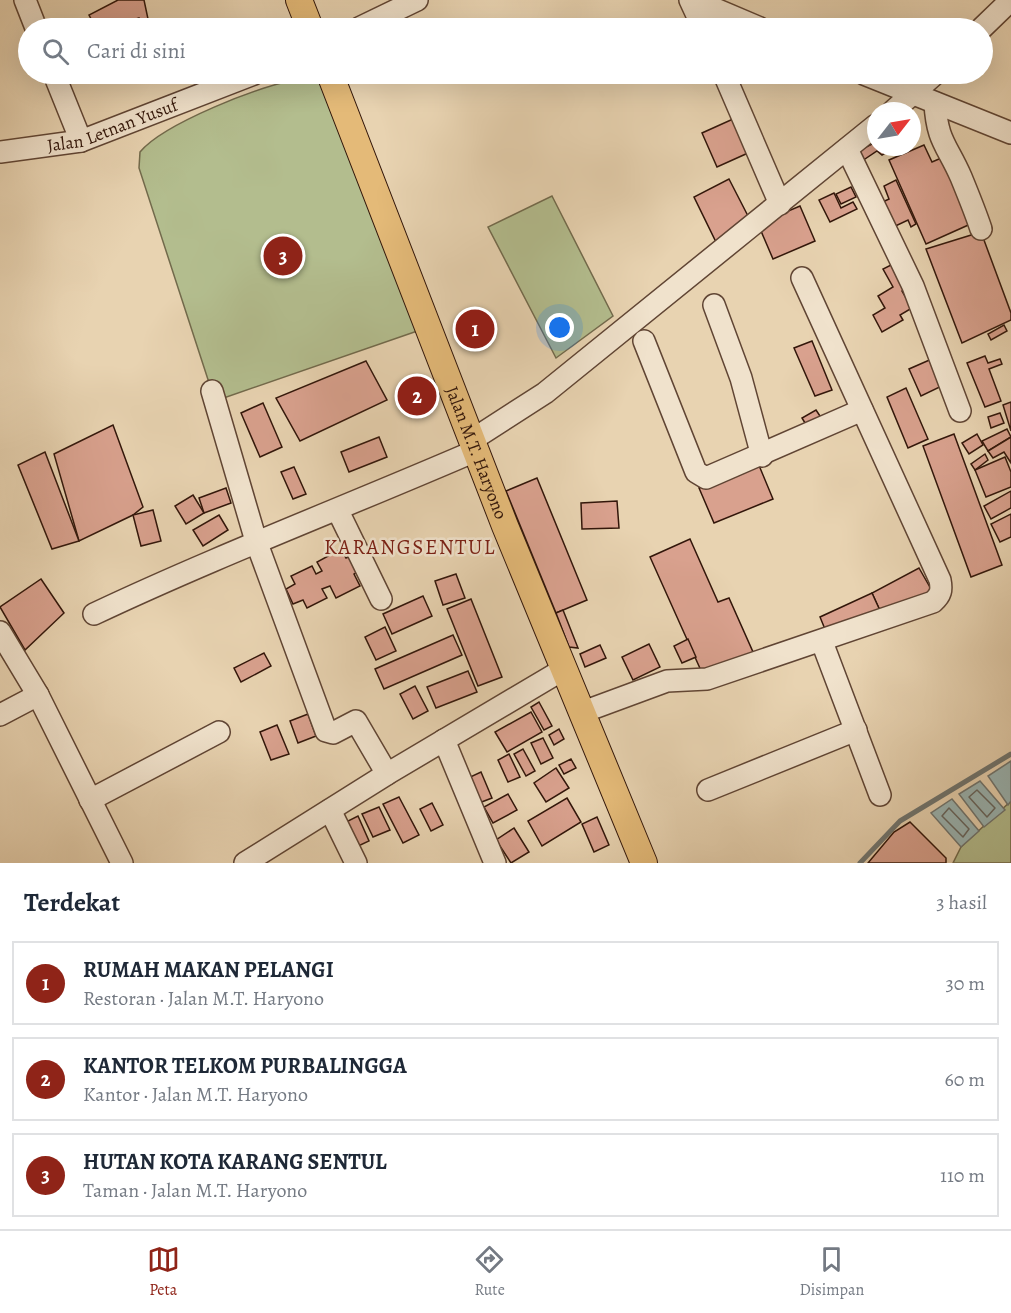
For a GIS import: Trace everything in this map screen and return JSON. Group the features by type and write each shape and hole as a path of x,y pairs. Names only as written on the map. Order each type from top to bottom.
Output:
{"main road":[{"path":"299,0 306,18"},
{"name":"Jalan M.T. Haryono","path":"334,84 474,446 644,863"}],"street":[{"path":"25,0 32,18"},
{"path":"380,18 417,0"},
{"path":"692,0 699,18"},
{"path":"692,0 736,18"},
{"path":"992,18 1011,0"},
{"path":"58,84 81,141"},
{"name":"Jalan Letnan Yusuf","path":"0,152 81,141 228,84"},
{"path":"728,84 780,204"},
{"path":"888,84 1011,133"},
{"path":"904,102 924,84"},
{"path":"935,103 936,127 961,177 981,229"},
{"path":"94,615 256,541 338,511 474,446 545,393 867,132"},
{"path":"847,149 895,254 913,285 960,411"},
{"path":"583,712 667,681 707,679 822,642 933,602 942,590 940,580 802,278"},
{"path":"714,304 741,378 762,456"},
{"path":"644,341 699,475 706,478 762,456 862,410"},
{"path":"212,391 256,541 326,730 333,733 356,721 387,774"},
{"path":"338,511 381,599"},
{"path":"0,632 38,695 122,863"},
{"path":"822,642 880,795"},
{"path":"245,863 387,774 564,669"},
{"path":"0,715 38,695"},
{"path":"708,790 856,730"},
{"path":"90,800 219,732"},
{"path":"444,740 495,863"},
{"path":"330,810 356,863"}],"green space":[{"path":"277,84 321,84 335,90 426,328 215,401 139,168 140,152 170,129 191,118"},
{"path":"552,196 613,316 556,358 488,227"},
{"path":"1011,801 1011,863 953,863 961,847"}],"water":[{"path":"1011,761 1011,801 1008,805 988,776"},
{"path":"980,781 1005,810 984,827 959,794"},
{"path":"952,799 979,831 961,847 931,813"}],"building":[{"path":"118,0 144,0 148,18 91,18 89,15"},
{"path":"733,119 748,153 717,167 702,133"},
{"path":"924,145 932,162 946,156 975,222 926,244 889,160 898,156 921,156 921,146"},
{"path":"867,146 867,156 870,156 859,163 854,153"},
{"path":"729,179 748,216 716,242 694,197"},
{"path":"896,180 916,224 911,227 908,220 887,230 876,205 889,199 884,186"},
{"path":"851,187 856,197 841,204 836,194"},
{"path":"834,193 841,208 853,202 857,209 830,222 819,200"},
{"path":"800,206 815,241 773,259 758,224"},
{"path":"981,232 1011,313 1011,320 962,343 926,249"},
{"path":"893,264 905,287 902,291 912,308 900,315 903,320 882,332 873,315 885,308 878,296 893,287 883,269"},
{"path":"1004,325 1007,331 991,340 988,334"},
{"path":"812,341 832,390 815,396 794,348"},
{"path":"985,356 988,363 1000,359 1002,364 989,369 1001,401 985,407 967,363"},
{"path":"934,358 946,384 921,396 909,369"},
{"path":"366,361 387,400 300,441 276,398"},
{"path":"906,388 928,439 908,448 887,397"},
{"path":"1011,402 1011,431 1003,405"},
{"path":"263,403 282,447 260,457 241,413"},
{"path":"816,410 822,419 808,428 802,418"},
{"path":"1000,413 1004,423 991,428 988,417"},
{"path":"113,425 143,507 133,515 79,541 54,454"},
{"path":"1007,429 1011,437 988,451 982,441"},
{"path":"954,434 1002,565 971,577 923,446"},
{"path":"977,434 983,445 969,454 962,443"},
{"path":"379,437 387,457 349,472 341,452"},
{"path":"1011,437 1011,463 1004,452 993,458 988,451"},
{"path":"45,452 79,541 52,549 18,465"},
{"path":"985,454 988,460 975,470 971,464"},
{"path":"1005,457 1011,472 1011,487 986,497 975,470"},
{"path":"758,463 773,499 714,523 699,488"},
{"path":"294,467 306,494 293,499 281,472"},
{"path":"537,478 587,600 556,613 506,491"},
{"path":"226,488 231,503 204,513 199,498"},
{"path":"1011,491 1011,508 991,519 984,506"},
{"path":"193,495 204,513 186,524 175,506"},
{"path":"617,501 619,528 582,529 581,503"},
{"path":"153,510 161,541 141,546 133,515"},
{"path":"1011,514 1011,537 1000,542 991,524"},
{"path":"219,515 228,530 203,546 193,530"},
{"path":"690,539 718,602 729,598 753,652 703,675 650,557"},
{"path":"341,549 346,558 353,555 361,570 354,574 360,586 336,598 330,586 322,589 327,598 307,608 303,600 293,604 286,589 295,584 291,576 312,566 316,574 322,571 317,562"},
{"path":"919,568 935,596 882,615 872,593"},
{"path":"456,574 465,598 443,605 435,581"},
{"path":"41,579 64,613 25,650 0,607"},
{"path":"872,593 882,615 829,639 820,617"},
{"path":"423,596 432,616 392,634 383,614"},
{"path":"471,599 502,677 478,686 447,609"},
{"path":"563,610 578,648 569,647 556,613"},
{"path":"385,627 396,651 376,660 365,637"},
{"path":"453,635 462,655 384,689 375,669"},
{"path":"688,639 696,657 682,663 674,646"},
{"path":"649,644 660,667 633,680 622,657"},
{"path":"600,645 606,658 585,667 580,654"},
{"path":"264,653 271,666 241,682 234,668"},
{"path":"468,671 477,692 436,708 427,687"},
{"path":"415,686 428,711 413,719 400,694"},
{"path":"539,702 552,726 544,730 531,707"},
{"path":"531,712 542,732 507,752 495,732"},
{"path":"308,714 316,736 298,743 290,721"},
{"path":"277,725 289,754 271,760 260,732"},
{"path":"559,729 564,739 554,745 549,735"},
{"path":"543,738 553,758 541,764 531,743"},
{"path":"523,749 535,771 526,776 514,754"},
{"path":"509,754 520,777 508,782 498,760"},
{"path":"571,759 576,768 564,774 559,765"},
{"path":"556,768 569,788 546,802 534,783"},
{"path":"481,772 492,798 479,803 468,778"},
{"path":"508,794 517,810 493,823 484,807"},
{"path":"399,797 419,835 403,843 383,804"},
{"path":"567,798 581,822 542,846 528,821"},
{"path":"432,803 443,825 431,831 420,809"},
{"path":"379,807 390,830 373,837 362,814"},
{"path":"358,816 369,841 354,848 342,824"},
{"path":"597,817 609,845 594,852 582,824"},
{"path":"910,822 946,858 946,863 868,863 894,832"},
{"path":"514,828 529,852 511,863 496,840"}],"waterway":[{"path":"860,863 900,821 1011,754"}],"place":[{"name":"HUTAN KOTA KARANG SENTUL","path":"283,256"},
{"name":"RUMAH MAKAN PELANGI","path":"475,329"},
{"name":"KANTOR TELKOM PURBALINGGA","path":"417,396"}],"district":[{"name":"KARANGSENTUL","path":"410,547"}]}
